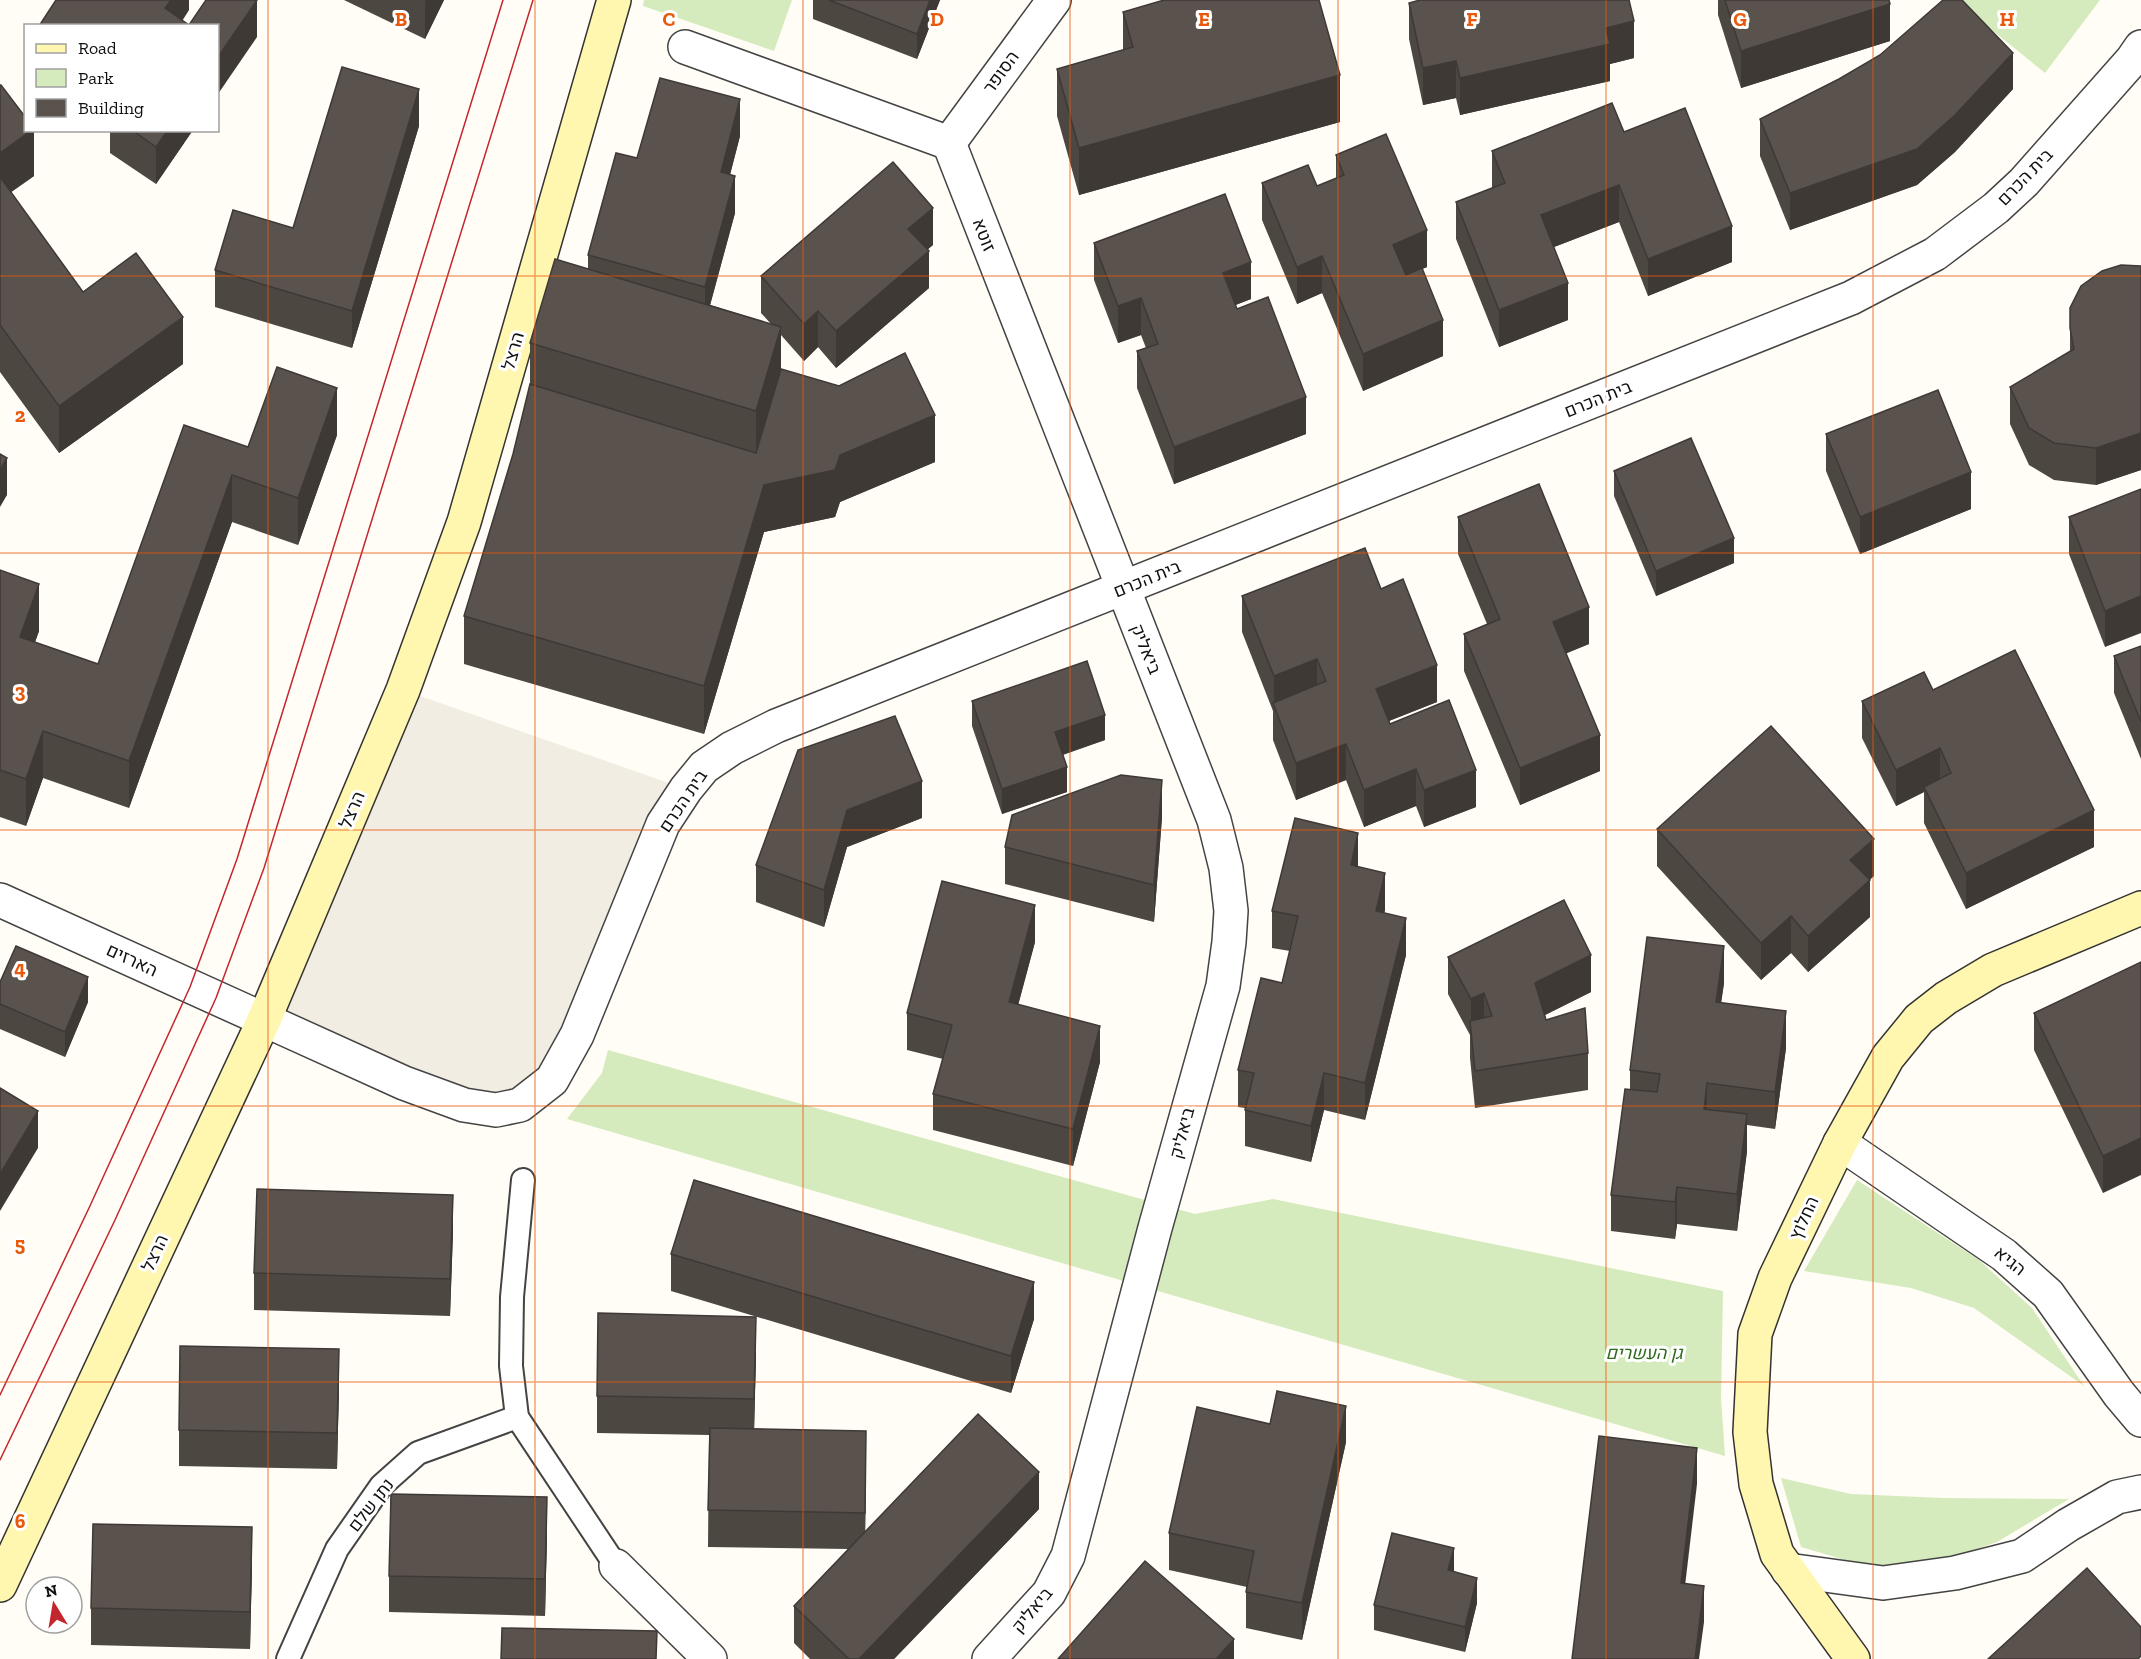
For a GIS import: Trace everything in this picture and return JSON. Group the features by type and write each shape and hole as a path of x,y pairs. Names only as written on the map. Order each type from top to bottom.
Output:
{"street":[{"name":"הרצל","path":"0,1585 264,1020 403,690 464,522 614,0"},
{"name":"הסופר","path":"949,143 1054,0"},
{"path":"685,47 949,143"},
{"name":"בית הכרם","path":"264,1020 404,1083 464,1105 496,1110 520,1105 552,1080 577,1035 663,825 686,789 704,768 732,748 776,726 1840,303 1909,269 1966,232 2024,182 2141,47"},
{"name":"זוטא","path":"949,143 1122,589"},
{"name":"ביאליק","path":"989,1659 1049,1593 1068,1556 1155,1228 1223,986 1229,942 1231,911 1226,868 1214,820 1122,589"},
{"name":"הארזים","path":"0,900 264,1020"},
{"name":"החלוץ","path":"1853,1659 1777,1554 1756,1484 1750,1431 1755,1334 1780,1268 1840,1143 1888,1057 1919,1019 1993,970 2141,908"},
{"name":"הגיא","path":"1840,1143 2004,1255 2048,1294 2119,1394 2141,1420"},
{"path":"1788,1570 1883,1583 1955,1573 2022,1556 2068,1525 2117,1497 2141,1492"},
{"path":"616,1566 710,1659"}],"lane":[{"path":"523,1180 512,1297 512,1366 517,1417 616,1566"},
{"name":"נתן שלם","path":"288,1659 337,1549 381,1486 418,1453 517,1417"}],"green space":[{"path":"644,0 792,0 774,51 643,6"},
{"path":"1955,0 2100,0 2045,73"},
{"name":"גן העשרים","path":"608,1050 1195,1214 1273,1199 1723,1291 1721,1398 1725,1456 567,1119 602,1073"},
{"path":"1857,1180 1979,1260 2032,1308 2084,1386 1974,1308 1911,1288 1804,1271"},
{"path":"1781,1478 1851,1494 1944,1498 2069,1499 1997,1542 1938,1562 1869,1567 1801,1547"}],"shaded area":[{"path":"403,690 686,789 577,1035 496,1110 264,1020"}],"building":[{"path":"56,0 171,0 165,8 188,24 40,24"},
{"path":"206,0 257,0 219,56 219,24 190,24"},
{"path":"829,0 930,0 917,34"},
{"path":"1164,0 1319,0 1340,75 1079,148 1057,69 1133,47 1123,12"},
{"path":"1420,0 1629,0 1634,21 1606,28 1610,44 1460,78 1456,61 1423,68 1409,3"},
{"path":"1725,0 1889,0 1890,4 1741,51"},
{"path":"1943,0 1962,0 2013,53 1955,115 1917,149 1790,193 1760,119 1839,79 1880,55"},
{"path":"342,67 419,89 352,311 215,270 233,210 293,228"},
{"path":"660,78 740,99 721,172 735,176 705,287 588,255 616,153 637,158"},
{"path":"1,85 24,115 24,132 29,132 0,153"},
{"path":"1612,103 1624,132 1685,108 1732,226 1648,259 1619,185 1541,215 1568,283 1499,310 1456,202 1505,183 1492,151"},
{"path":"135,132 167,132 156,147"},
{"path":"1386,134 1427,230 1393,245 1406,275 1422,268 1443,320 1363,354 1322,256 1297,267 1262,183 1308,165 1317,186 1344,175 1336,155"},
{"path":"893,162 933,208 908,229 929,251 836,331 818,311 804,324 761,276"},
{"path":"0,177 83,292 136,253 183,317 59,406 0,325"},
{"path":"1225,194 1251,262 1223,273 1237,309 1268,297 1306,397 1174,447 1137,351 1158,344 1141,298 1118,306 1094,243"},
{"path":"555,259 781,327 756,411 530,343"},
{"path":"2121,265 2141,266 2141,433 2096,448 2054,443 2029,428 2010,387 2074,349 2070,328 2070,308 2081,286 2102,271"},
{"path":"905,353 935,415 840,455 835,470 764,485 704,686 464,616 513,454 530,384 756,453 781,369 839,386"},
{"path":"277,367 337,388 298,498 232,475 129,761 43,731 26,779 0,770 0,570 39,584 20,637 98,664 184,425 248,447"},
{"path":"1938,390 1971,472 1860,517 1826,434"},
{"path":"1691,438 1734,538 1656,571 1614,471"},
{"path":"0,454 7,458 0,470"},
{"path":"1539,484 1589,607 1553,622 1600,735 1520,768 1464,634 1500,619 1458,517"},
{"path":"2141,489 2141,596 2105,611 2069,517"},
{"path":"1365,548 1381,589 1403,579 1437,665 1376,689 1390,724 1449,700 1476,770 1424,790 1416,769 1364,790 1346,744 1296,763 1273,703 1326,681 1317,659 1274,676 1242,596"},
{"path":"2141,646 2141,722 2114,656"},
{"path":"2015,650 2094,810 1966,873 1924,787 1951,773 1940,748 1896,770 1862,701 1924,672 1933,690"},
{"path":"1087,661 1105,715 1055,732 1067,767 1002,789 972,701"},
{"path":"895,716 922,781 847,810 824,890 756,865 798,750"},
{"path":"1771,726 1874,839 1850,860 1870,880 1808,936 1791,916 1761,943 1657,829"},
{"path":"1121,775 1162,780 1154,885 1005,847 1012,815"},
{"path":"1295,818 1358,833 1351,865 1385,873 1376,911 1406,918 1365,1083 1324,1073 1311,1126 1245,1110 1254,1073 1238,1070 1261,978 1282,983 1298,916 1272,911"},
{"path":"942,881 1035,905 1009,1002 1100,1026 1073,1129 933,1094 952,1025 907,1013"},
{"path":"1564,900 1591,955 1535,983 1546,1020 1585,1008 1588,1053 1475,1071 1470,1021 1492,1016 1484,993 1471,999 1448,957"},
{"path":"1647,937 1724,946 1716,1002 1786,1011 1775,1092 1707,1083 1704,1109 1747,1114 1737,1194 1677,1187 1675,1202 1611,1195 1625,1089 1657,1092 1660,1074 1630,1070"},
{"path":"16,946 88,977 65,1032 0,1004 0,982"},
{"path":"2141,962 2141,1138 2103,1156 2034,1013"},
{"path":"0,1088 38,1111 0,1174"},
{"path":"694,1180 1034,1282 1011,1356 671,1254"},
{"path":"257,1189 453,1195 450,1279 254,1273"},
{"path":"598,1313 756,1317 754,1399 597,1396"},
{"path":"180,1346 339,1349 337,1433 179,1430"},
{"path":"1277,1391 1346,1406 1302,1603 1246,1592 1254,1551 1169,1533 1197,1407 1270,1424"},
{"path":"978,1414 1039,1472 859,1659 849,1659 794,1606"},
{"path":"710,1428 866,1431 865,1513 708,1510"},
{"path":"1599,1436 1697,1448 1681,1583 1704,1586 1695,1659 1572,1659"},
{"path":"391,1494 547,1497 545,1579 389,1576"},
{"path":"93,1524 252,1527 250,1612 91,1608"},
{"path":"1392,1533 1454,1548 1448,1570 1477,1578 1465,1627 1374,1605"},
{"path":"1145,1561 1234,1639 1216,1659 1058,1659"},
{"path":"2087,1568 2141,1627 2141,1656 2138,1659 1988,1659"},
{"path":"502,1628 657,1631 656,1659 501,1659"}],"tram line":[{"path":"0,1395 190,987 237,859 503,0"},
{"path":"0,1460 115,1220 216,998 264,868 533,0"}]}
